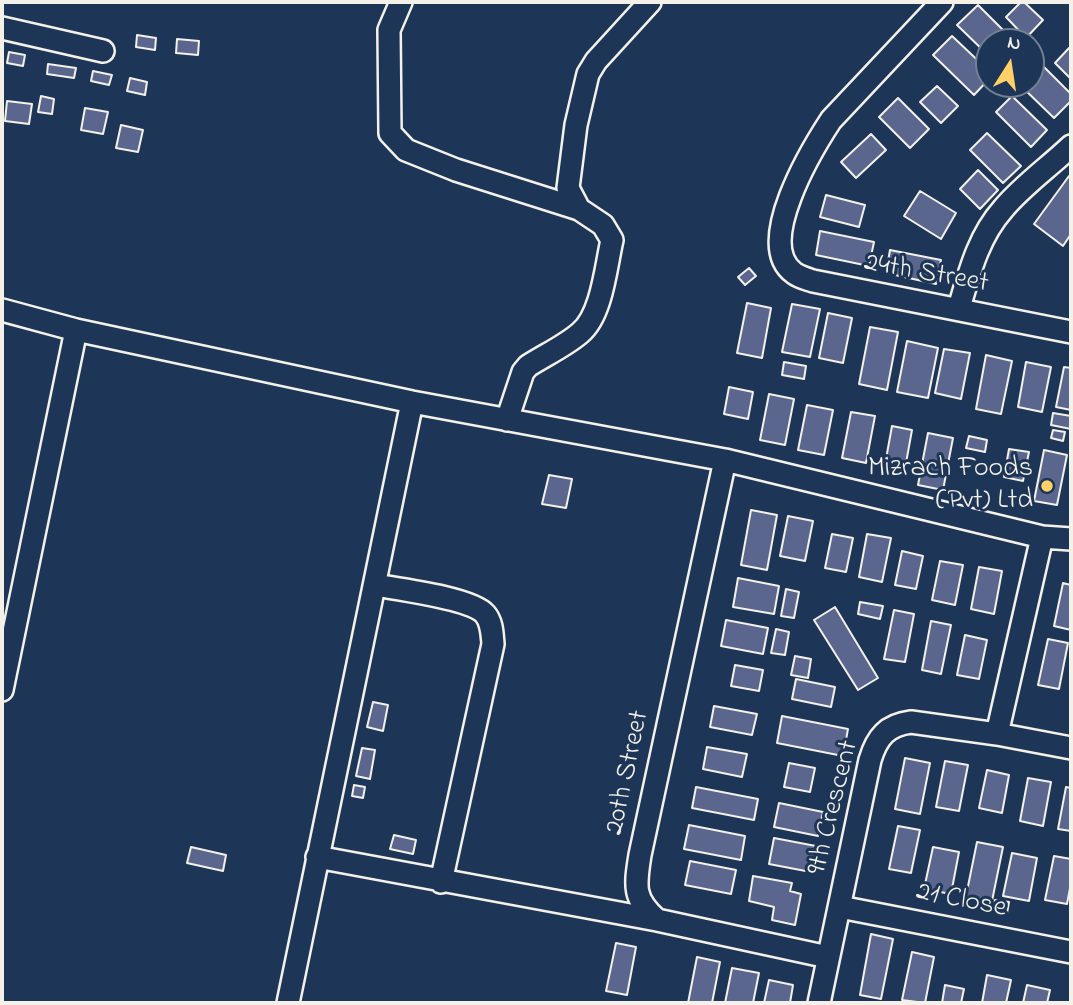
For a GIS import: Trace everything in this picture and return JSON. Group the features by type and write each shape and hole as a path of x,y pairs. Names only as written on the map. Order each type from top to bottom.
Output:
{"street":[{"path":"401,2 389,30 390,133 406,150 456,170 579,209 603,225 612,240 593,316 579,334 528,366 523,372 507,420"},
{"path":"579,209 568,188 576,125 588,74 596,61 650,2"},
{"name":"24th Street","path":"942,2 831,120 819,139 785,211 780,234 782,256 792,272 813,281 1071,332"},
{"path":"2,28 103,51"},
{"path":"959,309 977,252 990,226 1003,208 1071,146"},
{"path":"2,310 76,330 412,402 725,460 1042,537 1071,539"},
{"path":"2,690 76,330"},
{"path":"288,1003 412,402"},
{"name":"20th Street","path":"657,920 644,908 637,893 637,873 725,460"},
{"path":"997,734 1042,537"},
{"path":"375,584 470,605 486,615 491,625 493,644 441,882"},
{"name":"9th Crescent","path":"819,1003 870,760 883,732 897,724 911,722 1071,748"},
{"path":"317,857 657,920 828,957"},
{"name":"21 Close","path":"840,907 1071,952"}],"building":[{"path":"1024,2 1043,20 1035,28 1016,28 1006,17"},
{"path":"978,5 1001,28 975,28 975,42 957,25"},
{"path":"137,35 156,38 155,50 136,47"},
{"path":"952,36 975,58 974,95 933,55"},
{"path":"177,39 199,41 198,55 176,53"},
{"path":"1069,48 1071,51 1071,79 1055,63"},
{"path":"9,52 25,55 23,66 7,63"},
{"path":"48,64 76,68 74,78 47,74"},
{"path":"1045,68 1071,94 1071,101 1054,118 1033,98 1045,98"},
{"path":"93,71 112,75 109,85 91,81"},
{"path":"130,78 147,82 145,95 127,91"},
{"path":"937,86 958,106 941,123 920,102"},
{"path":"41,96 54,99 52,114 38,112"},
{"path":"898,98 929,129 910,148 879,117"},
{"path":"1010,98 1014,98 1047,130 1031,147 996,112"},
{"path":"7,101 32,104 29,124 5,121"},
{"path":"85,108 108,112 103,134 81,130"},
{"path":"121,125 143,130 138,152 116,148"},
{"path":"987,133 1021,166 1003,183 970,150"},
{"path":"871,134 886,150 856,178 841,162"},
{"path":"978,170 998,190 980,209 960,189"},
{"path":"1069,176 1071,234 1063,246 1034,224"},
{"path":"920,191 956,213 941,239 904,216"},
{"path":"826,195 865,205 859,227 820,217"},
{"path":"820,231 874,242 869,266 816,255"},
{"path":"890,250 941,260 936,284 886,273"},
{"path":"749,268 756,276 745,285 738,277"},
{"path":"747,303 771,308 762,358 737,353"},
{"path":"792,304 820,309 810,357 782,352"},
{"path":"828,313 852,318 843,363 819,358"},
{"path":"870,327 898,332 887,390 859,384"},
{"path":"907,341 938,348 928,398 897,392"},
{"path":"944,349 970,353 961,399 935,393"},
{"path":"986,355 1012,361 1001,414 976,409"},
{"path":"784,362 806,366 804,379 782,375"},
{"path":"1026,362 1051,367 1042,412 1018,407"},
{"path":"1064,367 1071,368 1071,410 1056,407"},
{"path":"729,387 753,392 748,419 724,414"},
{"path":"769,394 794,399 785,445 760,440"},
{"path":"807,405 833,410 824,455 798,450"},
{"path":"851,412 875,416 866,463 842,458"},
{"path":"1053,413 1071,416 1071,429 1051,425"},
{"path":"892,426 912,430 904,474 884,470"},
{"path":"1053,430 1065,432 1063,441 1051,438"},
{"path":"928,433 953,438 943,490 918,485"},
{"path":"969,436 987,440 985,452 966,448"},
{"path":"1009,449 1029,452 1023,481 1004,477"},
{"path":"1044,450 1067,455 1057,505 1034,501"},
{"path":"549,475 572,479 566,508 542,504"},
{"path":"751,510 777,515 767,570 741,565"},
{"path":"788,516 813,521 805,561 780,556"},
{"path":"832,534 853,538 846,572 825,568"},
{"path":"867,534 891,538 882,582 859,577"},
{"path":"902,551 923,556 916,589 895,585"},
{"path":"940,561 963,565 955,605 932,600"},
{"path":"979,567 1002,571 994,614 971,609"},
{"path":"738,578 779,586 774,614 733,607"},
{"path":"1063,583 1071,585 1071,630 1054,626"},
{"path":"786,589 799,592 794,618 781,616"},
{"path":"860,602 883,606 880,619 858,614"},
{"path":"835,607 878,678 858,690 814,620"},
{"path":"894,610 914,614 905,662 884,659"},
{"path":"726,620 768,628 763,654 721,646"},
{"path":"931,621 951,625 941,674 922,670"},
{"path":"776,629 789,632 785,655 771,653"},
{"path":"965,635 987,640 979,679 957,675"},
{"path":"1048,639 1068,643 1059,689 1038,685"},
{"path":"795,656 811,659 808,678 791,675"},
{"path":"735,665 763,670 759,691 731,686"},
{"path":"796,679 835,687 831,707 792,699"},
{"path":"373,702 388,705 383,731 367,727"},
{"path":"714,706 757,714 752,735 710,727"},
{"path":"782,716 848,729 843,756 777,743"},
{"path":"707,747 747,754 742,777 703,769"},
{"path":"362,748 375,750 370,779 356,776"},
{"path":"905,758 930,763 920,814 895,809"},
{"path":"945,761 968,765 959,811 936,807"},
{"path":"789,763 815,768 810,792 784,787"},
{"path":"987,770 1009,775 1002,813 979,808"},
{"path":"1028,778 1051,782 1043,826 1020,821"},
{"path":"354,785 365,787 363,798 352,796"},
{"path":"696,787 758,799 754,820 692,808"},
{"path":"1066,787 1071,788 1071,831 1058,829"},
{"path":"779,803 823,812 818,836 774,827"},
{"path":"689,825 745,836 741,860 684,849"},
{"path":"898,826 920,830 911,873 889,869"},
{"path":"394,835 416,840 413,854 390,849"},
{"path":"774,838 821,847 816,873 769,864"},
{"path":"977,842 1003,847 992,901 966,896"},
{"path":"191,847 226,855 223,871 187,863"},
{"path":"933,847 959,852 951,894 924,889"},
{"path":"1012,853 1037,858 1029,901 1003,896"},
{"path":"1054,856 1071,859 1071,883 1067,904 1045,900"},
{"path":"690,861 736,870 731,894 685,885"},
{"path":"753,876 792,883 790,891 801,894 795,925 772,920 774,907 749,901"},
{"path":"995,900 1009,902 1007,913 993,910"},
{"path":"871,934 893,939 881,999 860,995"},
{"path":"616,943 636,947 627,995 606,991"},
{"path":"912,952 934,957 925,1003 902,1000"},
{"path":"697,957 720,962 712,1003 688,1003"},
{"path":"732,968 759,973 753,1003 725,1003"},
{"path":"987,975 1011,980 1006,1003 982,1003"},
{"path":"769,980 793,985 790,1003 764,1003"},
{"path":"945,985 964,989 961,1003 942,1003"},
{"path":"1027,985 1050,990 1047,1003 1023,1003"}],"place":[{"name":"Mizrach Foods (Pvt) Ltd","path":"1047,486"}]}
